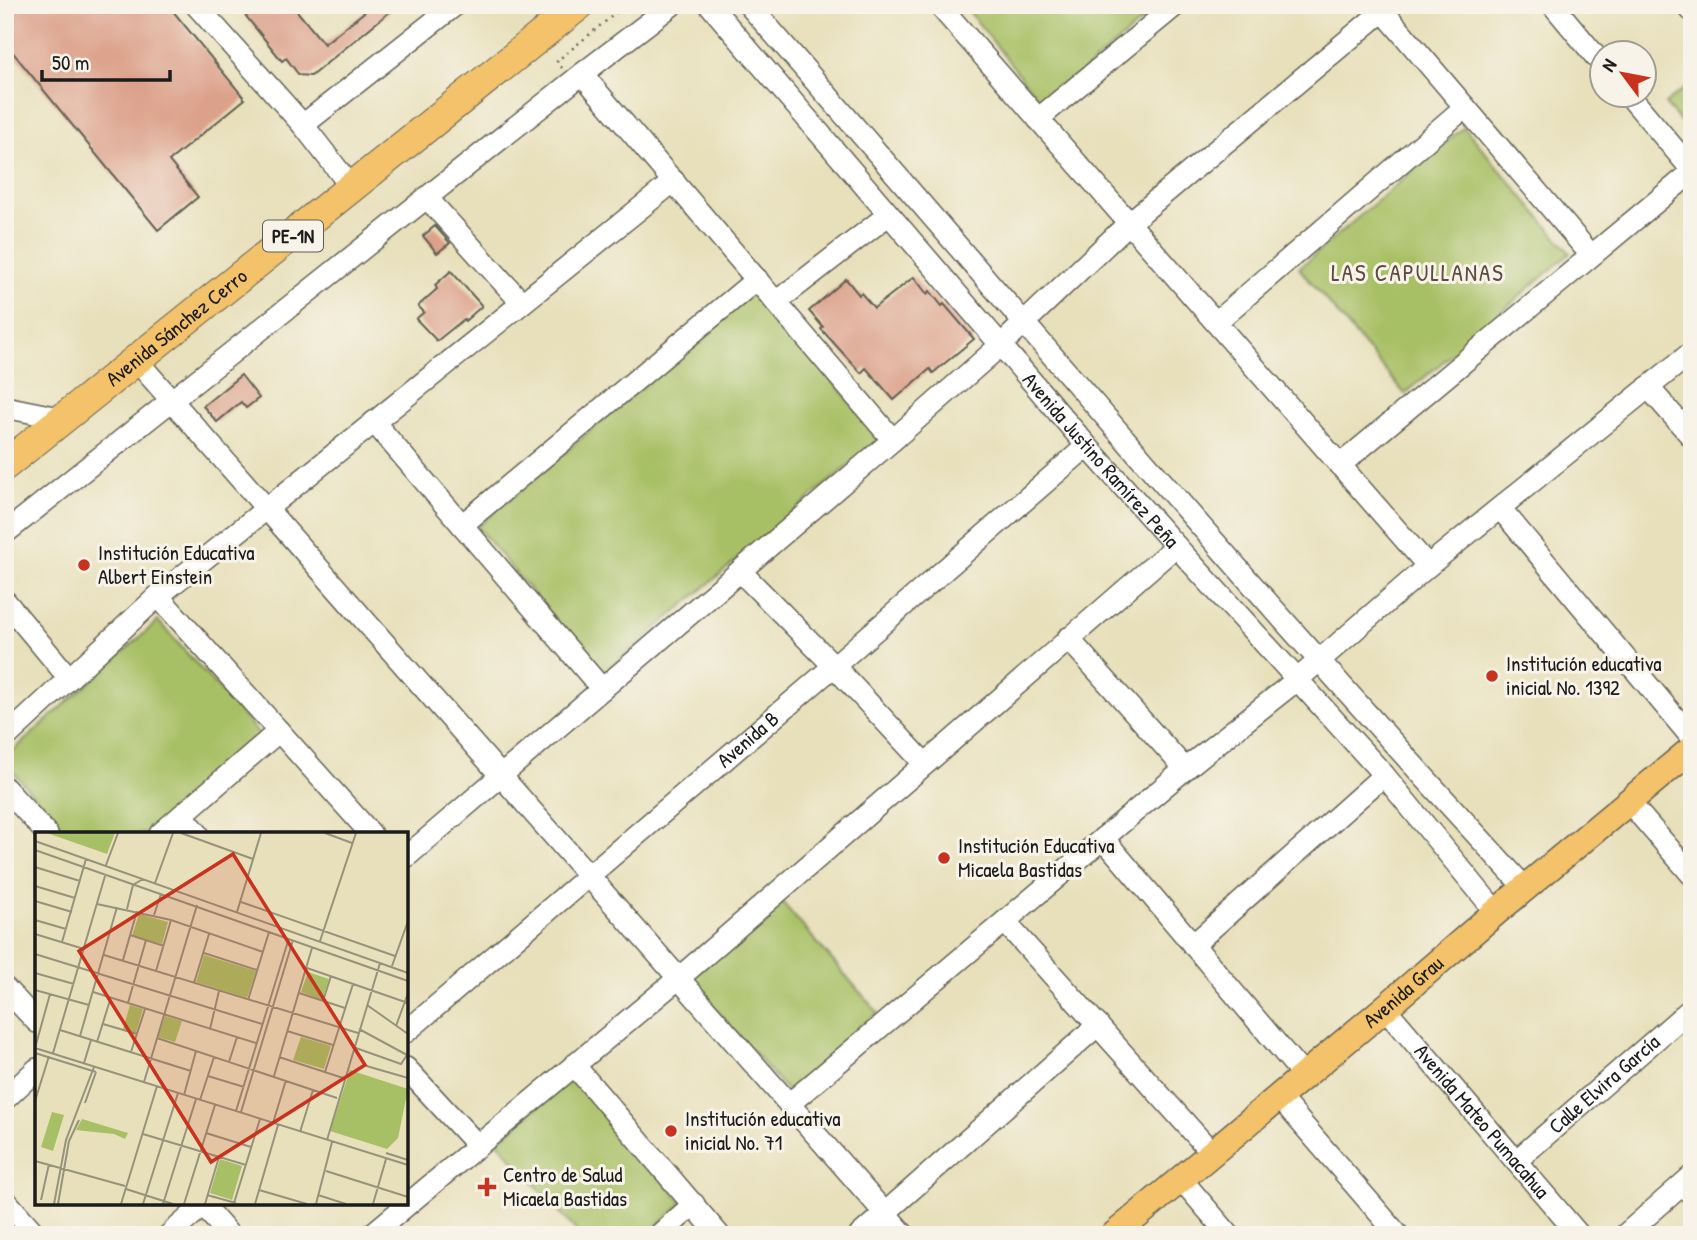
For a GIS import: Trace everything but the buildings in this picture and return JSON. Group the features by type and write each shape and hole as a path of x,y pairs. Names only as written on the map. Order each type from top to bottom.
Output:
{"highway":[{"name":"Avenida Sánchez Cerro","path":"5,465 579,5"}],"main road":[{"name":"Avenida Grau","path":"1114,1235 1692,750"}],"street":[{"path":"196,5 303,125 352,188"},
{"path":"303,125 455,5"},
{"path":"5,533 427,198 573,71 672,5"},
{"name":"Avenida Justino Ramírez Peña","path":"710,5 1087,446 1384,775 1496,912"},
{"name":"Avenida Justino Ramírez Peña","path":"749,5 1319,661 1525,888"},
{"path":"939,5 1428,566"},
{"path":"1553,5 1588,47"},
{"path":"1038,119 1171,7"},
{"path":"408,855 893,440 1024,324 1129,223 1384,7 1591,255"},
{"path":"573,71 674,181 893,440"},
{"path":"1216,323 1465,107"},
{"path":"1340,465 1692,171 1640,108"},
{"path":"5,738 158,596 674,181"},
{"path":"427,198 522,303"},
{"path":"776,302 888,215"},
{"path":"462,526 757,279"},
{"path":"789,1104 1185,769 1298,679 1428,566 1692,352"},
{"path":"137,361 904,1235"},
{"path":"1648,387 1692,437"},
{"path":"5,407 64,419"},
{"path":"374,422 602,689"},
{"name":"Avenida B","path":"408,1030 1087,446"},
{"path":"1500,508 1692,738"},
{"path":"384,1231 478,1146 679,978 1176,546"},
{"path":"740,571 834,666 925,764"},
{"path":"158,596 369,832"},
{"path":"5,601 69,678"},
{"path":"1068,638 1185,769"},
{"path":"162,832 279,732"},
{"path":"1193,945 1384,775"},
{"path":"5,788 45,832"},
{"path":"1629,802 1692,875"},
{"path":"182,815 196,832"},
{"path":"1103,838 1304,1076"},
{"path":"1005,922 1212,1153"},
{"path":"5,988 35,1020"},
{"name":"Avenida Mateo Pumacahua","path":"1385,1008 1579,1235"},
{"name":"Calle Elvira García","path":"1516,1161 1692,1008"},
{"path":"860,1235 1098,1025"},
{"path":"574,1065 719,1235"},
{"path":"408,1070 478,1146"},
{"path":"5,1099 35,1071"},
{"path":"1279,1097 1398,1235"},
{"path":"1625,1235 1692,1176"},
{"path":"1181,1179 1229,1235"},
{"path":"6,1202 36,1235"},
{"path":"659,1235 694,1204"},
{"path":"169,1235 202,1205"},
{"path":"204,1205 229,1235"}],"path":[{"path":"518,5 514,8 518,13 528,5"},
{"path":"573,71 557,61 616,13 611,5"}],"green space":[{"path":"964,5 1160,5 1044,106"},
{"path":"1692,82 1692,135 1665,104"},
{"path":"1464,127 1570,253 1405,394 1299,268"},
{"path":"756,290 881,438 601,675 477,527"},
{"path":"158,621 262,737 156,832 66,832 5,763 5,758"},
{"path":"781,901 878,1013 788,1092 690,979"},
{"path":"572,1078 683,1203 646,1235 580,1235 497,1141"}],"place":[{"name":"Institución Educativa Albert Einstein","path":"84,565"},
{"name":"Institución educativa inicial No. 1392","path":"1492,676"},
{"name":"Institución Educativa Micaela Bastidas","path":"944,858"},
{"name":"Institución educativa inicial No. 71","path":"671,1131"},
{"name":"Centro de Salud Micaela Bastidas","path":"487,1187"}],"district":[{"name":"LAS CAPULLANAS","path":"1418,273"}]}
